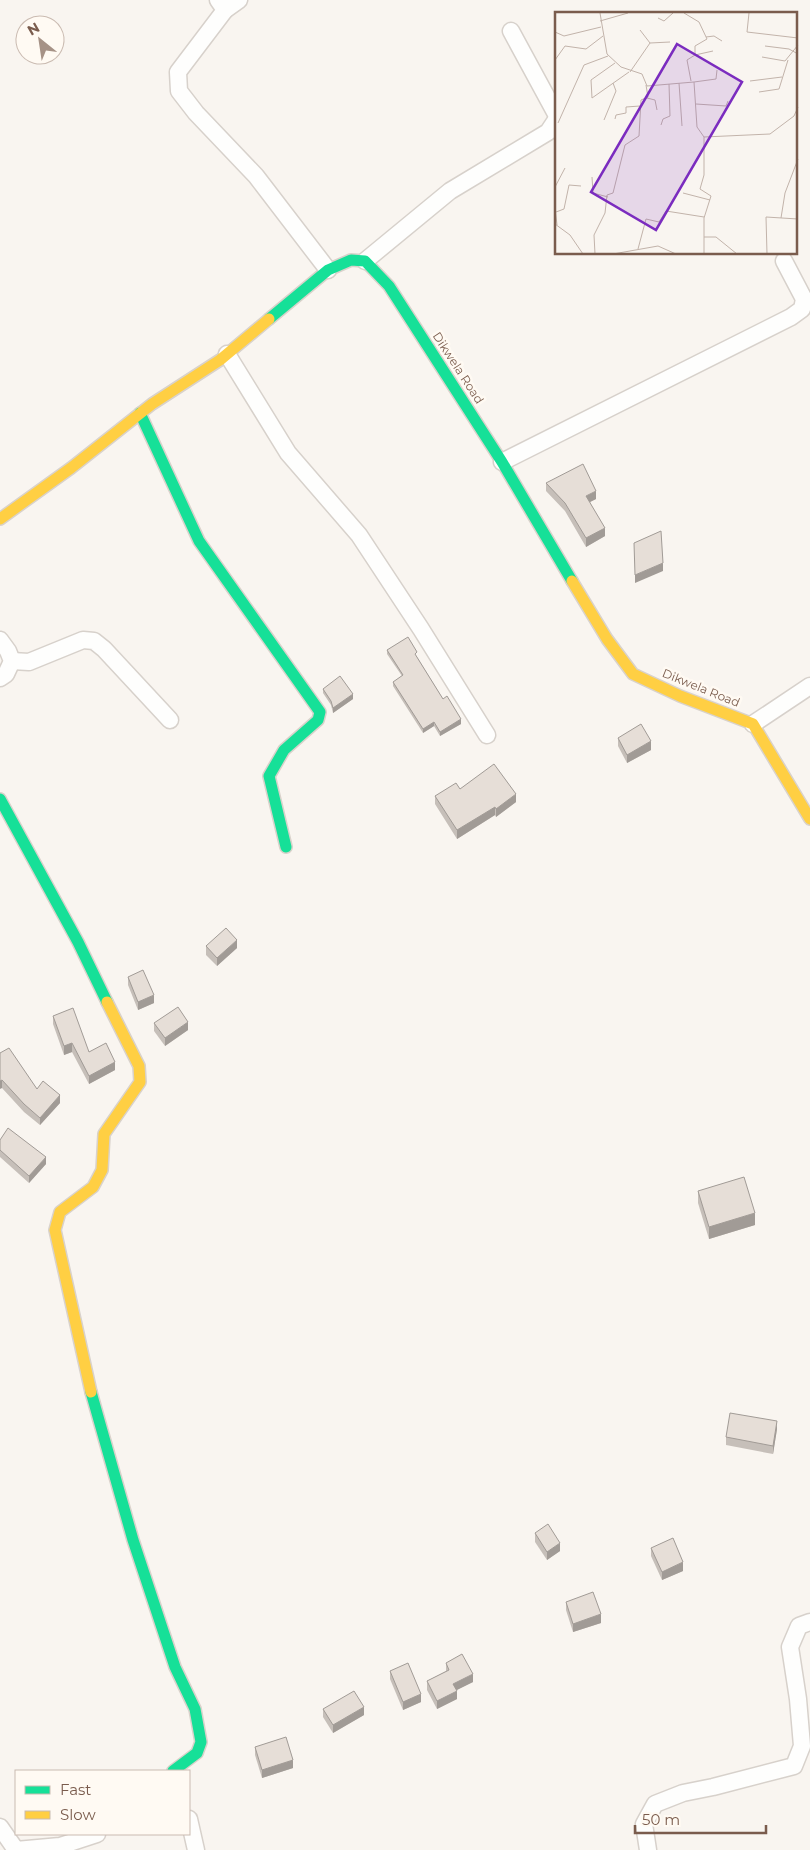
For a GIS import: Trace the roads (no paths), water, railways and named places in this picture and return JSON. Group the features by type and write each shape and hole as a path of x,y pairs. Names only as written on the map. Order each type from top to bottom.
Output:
{"street":[{"path":"239,0 222,5 178,72 178,90 196,113 256,176 328,270"},
{"path":"511,31 555,112"},
{"path":"0,519 71,468 152,404 228,354 328,270 351,260 364,261 450,191 548,132 555,122"},
{"name":"Dikwela Road","path":"364,261 389,286 502,462 607,639 634,674 680,696 753,724"},
{"path":"502,462 791,317 802,308 804,299 784,261"},
{"path":"228,354 288,453 359,535 422,629 487,735"},
{"path":"140,413 199,541 320,712 318,720 284,750 269,776 286,847"},
{"path":"0,640 8,651 12,662 6,674 0,678"},
{"path":"12,662 29,662 83,640 94,641 104,649 170,720"},
{"path":"810,686 753,724 810,818"},
{"path":"0,799 78,942 139,1066 140,1082 104,1134 102,1170 93,1187 60,1212 55,1230 88,1382 133,1540 175,1667 194,1709 201,1742 197,1753 174,1770"},
{"path":"648,1850 644,1824 655,1804 683,1792 714,1787 794,1766 802,1746 798,1699 790,1647 799,1626 810,1622"},
{"path":"190,1823 196,1850"},
{"path":"0,1827 16,1850 60,1846 94,1835"}]}
